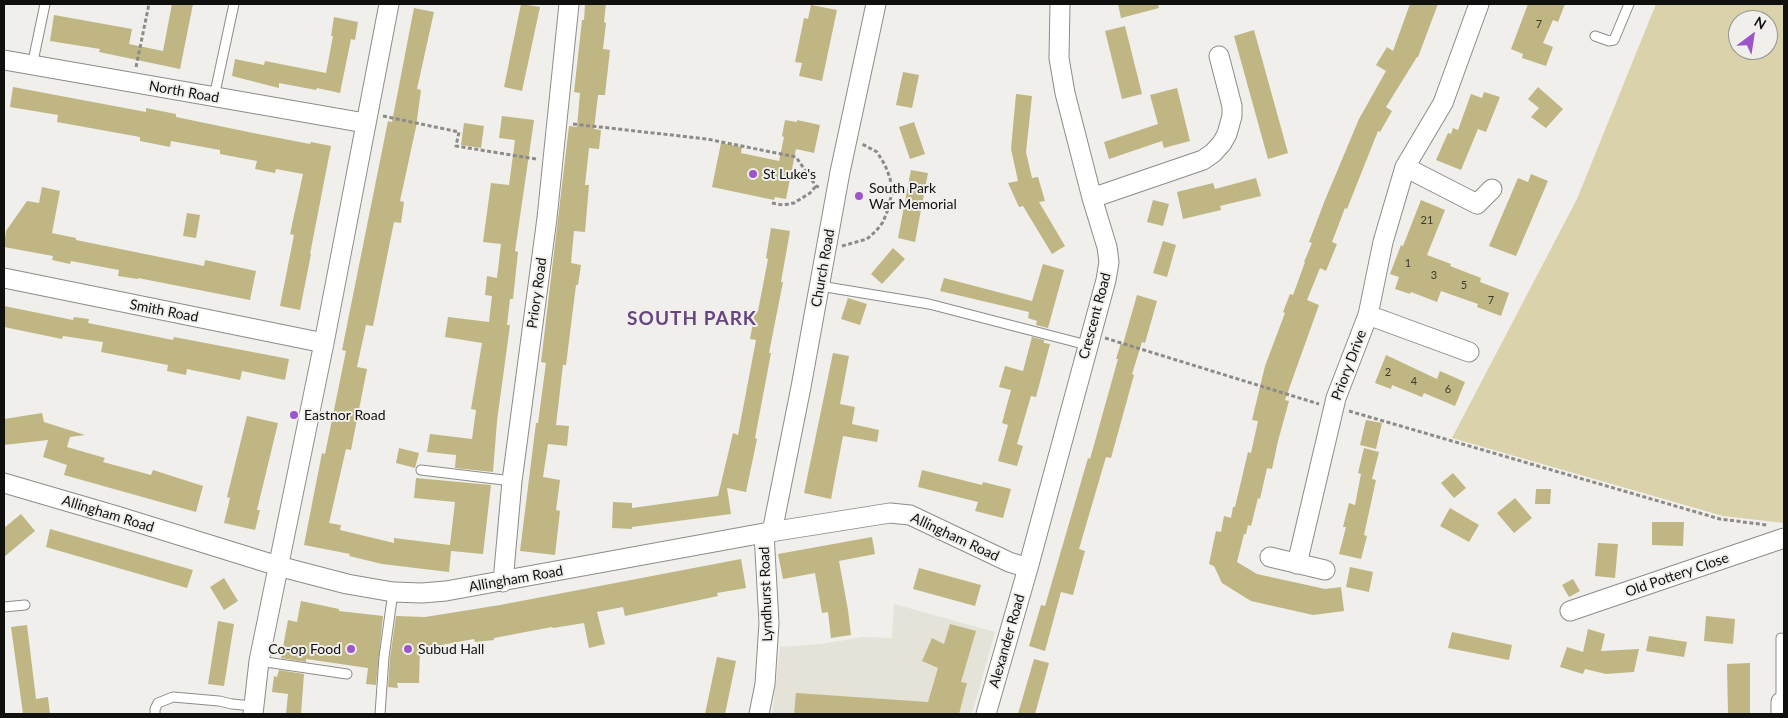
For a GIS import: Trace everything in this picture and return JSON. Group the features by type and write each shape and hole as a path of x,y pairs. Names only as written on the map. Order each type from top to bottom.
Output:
{"street":[{"path":"253,710 259,661 324,343 389,4"},
{"name":"Priory Road","path":"502,582 512,482 548,218 552,162 570,4"},
{"name":"Church Road","path":"768,532 802,387 847,138 876,4"},
{"name":"Crescent Road","path":"1028,568 1106,280 1109,262 1105,238 1092,198 1065,93 1059,58 1060,4"},
{"name":"Priory Drive","path":"1297,564 1333,408 1368,315 1383,242 1405,167 1442,103 1480,4"},
{"path":"1092,198 1203,160 1218,148 1227,134 1232,116 1232,106 1219,56"},
{"name":"North Road","path":"4,60 214,97 366,118"},
{"path":"1405,167 1478,211 1492,189"},
{"name":"Smith Road","path":"4,278 324,343"},
{"path":"1368,315 1469,352"},
{"name":"Allingham Road","path":"4,484 117,516 278,566 348,584 393,592 422,593 446,591 768,532 890,513 910,515 1009,562 1028,568"},
{"name":"Lyndhurst Road","path":"759,714 764,684 769,623 768,532"},
{"name":"Old Pottery Close","path":"1570,611 1780,532"},
{"path":"1270,557 1325,570"},
{"name":"Alexander Road","path":"986,714 1028,568"}],"lane":[{"path":"32,66 45,4"},
{"path":"214,97 234,4"},
{"path":"1595,36 1609,41 1614,40 1629,4"},
{"path":"820,286 929,304 1089,339"},
{"path":"421,470 512,482"},
{"path":"380,714 384,657 393,592"},
{"path":"4,607 25,605"},
{"path":"1780,708 1781,638"},
{"path":"259,661 347,674"},
{"path":"155,714 158,703 173,697 220,700 253,710"}],"path":[{"path":"132,82 149,4"},
{"path":"366,118 459,132 456,146 552,162"},
{"path":"557,122 707,139 796,158 816,186 837,195"},
{"path":"827,245 842,246 867,239 883,222 892,193 890,178 877,152 866,145 847,138"},
{"path":"772,203 794,202 810,193 816,186"},
{"path":"1089,339 1720,519 1780,532"}],"shaded area":[{"path":"1656,4 1784,4 1784,523 1723,516 1452,438 1577,199"},
{"path":"894,604 995,632 972,714 772,714 780,647 821,644 863,637 892,638"}],"building":[{"path":"172,4 193,4 180,69 99,52 100,49 50,41 54,15 132,29 129,44 163,51"},
{"path":"521,4 540,7 522,91 504,87"},
{"path":"585,4 606,4 603,49 610,50 605,95 598,95 594,129 601,130 599,149 589,148 585,185 589,185 585,232 574,231 571,263 581,265 578,285 576,285 566,365 563,365 556,425 569,426 567,446 548,444 543,477 560,480 556,510 560,511 555,555 520,551 536,423 538,423 546,363 541,362 569,126 577,127 580,93 574,92"},
{"path":"1118,4 1158,4 1159,8 1121,18"},
{"path":"1410,4 1438,4 1418,57 1386,107 1392,111 1380,132 1378,131 1347,209 1345,208 1332,242 1337,244 1326,271 1320,268 1307,300 1319,305 1285,400 1289,401 1272,469 1267,468 1260,499 1258,498 1251,526 1248,525 1246,534 1244,534 1237,562 1257,574 1325,589 1341,587 1344,611 1313,615 1251,601 1222,583 1214,566 1209,564 1216,531 1221,532 1224,516 1231,518 1248,452 1251,453 1258,421 1252,420 1265,366 1285,313 1283,312 1290,294 1293,295 1312,243 1309,242 1359,119 1386,71 1376,65 1387,47 1393,51"},
{"path":"1528,4 1565,4 1558,22 1553,20 1543,43 1553,47 1546,66 1522,58 1523,54 1511,49"},
{"path":"811,5 837,10 822,81 799,76 802,63 795,62 804,18 808,19"},
{"path":"414,8 434,12 417,89 421,90 416,127 400,201 404,202 401,223 394,222 373,326 366,325 357,367 367,369 351,450 346,449 329,523 341,525 340,530 394,543 394,538 450,545 455,502 414,498 416,478 491,485 483,554 451,551 449,572 382,564 349,556 350,554 304,545 322,453 325,454 346,351 342,350 388,121 392,122"},
{"path":"334,17 358,22 355,40 351,39 340,93 279,83 279,88 232,76 235,59 264,65 265,61 326,73 333,36 331,36"},
{"path":"1125,26 1142,94 1122,99 1105,31"},
{"path":"1254,30 1288,153 1268,159 1234,36"},
{"path":"903,72 919,75 912,108 896,105"},
{"path":"13,87 146,112 146,108 176,114 176,117 253,133 331,146 300,310 280,306 294,235 290,234 303,174 276,169 275,173 255,169 257,161 220,154 220,150 171,141 170,147 140,141 140,137 57,122 58,115 10,107"},
{"path":"1538,87 1563,109 1546,128 1531,117 1539,108 1528,99"},
{"path":"1177,88 1190,141 1164,148 1162,141 1109,159 1104,142 1158,124 1150,95"},
{"path":"1484,92 1500,97 1486,132 1478,129 1461,170 1436,160 1448,133 1451,134 1453,128 1458,130 1471,94 1482,98"},
{"path":"1016,94 1032,96 1026,152 1032,178 1038,177 1045,201 1039,202 1065,246 1052,254 1023,206 1019,207 1008,183 1018,181 1011,149"},
{"path":"502,116 534,120 515,251 518,252 513,299 510,299 507,325 510,325 497,421 493,472 455,468 456,455 427,452 430,434 472,439 476,410 471,409 482,343 445,337 448,317 489,322 492,296 485,295 487,276 497,278 501,244 483,242 491,183 509,185 515,140 499,138"},
{"name":"St Luke's","path":"785,120 797,122 797,120 820,125 814,153 796,149 786,199 775,197 774,200 712,187 721,143 742,147 741,153 779,161"},
{"path":"914,122 925,154 910,159 899,127"},
{"path":"464,123 484,126 481,148 461,145"},
{"path":"911,170 928,173 915,242 898,238"},
{"path":"1531,174 1548,181 1516,256 1489,246 1518,178 1528,182"},
{"path":"1256,178 1261,196 1220,206 1221,210 1183,219 1177,192 1213,183 1215,189"},
{"path":"42,187 60,191 52,233 76,238 76,240 204,266 205,260 256,271 250,300 138,278 118,276 119,270 71,261 70,264 52,260 53,256 4,247 6,231 27,201 39,203"},
{"path":"1153,200 1169,204 1163,226 1147,222"},
{"path":"1421,200 1445,210 1427,255 1481,278 1480,282 1509,293 1501,316 1477,307 1478,304 1441,291 1437,302 1411,292 1410,294 1395,289 1399,277 1390,274"},
{"path":"187,213 200,215 196,238 183,236"},
{"path":"771,228 790,231 781,282 783,282 769,353 771,353 755,438 757,439 746,492 727,488 731,514 632,527 632,529 612,528 613,502 632,503 632,508 718,496 733,433 738,435 756,340 750,339 755,311 758,311 768,259 766,258"},
{"path":"1163,241 1176,245 1167,277 1153,273"},
{"path":"893,248 905,259 882,284 871,274"},
{"path":"1043,264 1064,270 1048,328 1036,325 1037,321 1028,318 1029,312 940,291 944,278 1032,301"},
{"path":"1137,295 1157,301 1145,343 1142,342 1132,374 1134,375 1111,458 1106,457 1079,549 1085,551 1073,595 1061,592 1045,651 1029,646 1041,605 1045,606 1088,458 1090,459 1118,359 1116,359 1121,343 1123,344"},
{"path":"848,298 867,304 860,325 841,319"},
{"path":"4,306 73,320 74,317 89,319 88,323 173,340 174,337 289,359 285,380 242,371 240,380 187,369 186,375 167,371 168,365 101,352 103,342 63,336 62,339 4,327"},
{"path":"1032,337 1044,340 1044,343 1050,344 1036,397 1031,396 1017,444 1023,446 1017,466 998,461 1008,425 1002,423 1011,390 999,387 1005,366 1023,371"},
{"path":"833,353 849,356 840,404 855,407 852,424 879,430 877,442 843,436 831,499 804,493"},
{"path":"1386,355 1437,379 1440,371 1465,382 1455,406 1424,393 1422,397 1392,385 1391,389 1375,383"},
{"path":"42,413 44,422 85,435 70,437 67,447 105,458 103,462 151,475 153,470 203,486 196,512 64,475 67,465 43,457 48,440 4,445 4,419"},
{"path":"247,416 278,423 257,510 260,510 255,530 224,523 230,498 227,497"},
{"path":"1366,420 1382,423 1376,449 1360,445"},
{"path":"399,448 419,453 415,468 396,463"},
{"path":"1364,448 1379,452 1372,479 1376,480 1364,535 1367,536 1361,559 1339,554 1346,527 1343,527 1349,503 1355,505 1361,474 1358,473"},
{"path":"922,470 982,485 983,482 1011,489 1003,518 975,511 978,502 918,487"},
{"path":"1453,473 1466,488 1454,498 1441,483"},
{"path":"1536,489 1551,489 1550,504 1535,504"},
{"path":"1515,498 1532,518 1514,533 1497,513"},
{"path":"1450,508 1479,525 1469,542 1440,526"},
{"path":"21,514 35,531 4,557 4,528"},
{"path":"1652,522 1684,522 1683,546 1652,545"},
{"path":"50,529 193,570 187,588 46,547"},
{"path":"872,537 875,554 839,561 851,635 831,638 828,612 822,613 815,573 783,579 778,554"},
{"path":"1598,543 1618,544 1615,578 1595,576"},
{"path":"741,559 746,588 717,593 718,596 625,616 623,607 597,612 605,644 589,648 584,623 552,627 494,638 494,640 475,642 474,639 420,649 419,683 397,683 398,688 388,687 396,616 425,617 500,605"},
{"path":"1350,567 1373,572 1369,592 1346,587"},
{"path":"919,568 981,585 975,606 913,589"},
{"path":"224,578 238,601 224,610 210,587"},
{"path":"1573,579 1580,591 1569,597 1562,585"},
{"path":"301,601 339,609 339,611 383,616 376,685 366,684 368,668 306,659 306,662 281,658 288,620 297,622"},
{"path":"1706,616 1735,619 1733,644 1704,641"},
{"path":"218,621 234,624 224,686 208,684"},
{"path":"950,624 976,631 961,682 967,683 959,714 794,714 796,693 928,702 938,668 922,661 932,638 944,644"},
{"path":"27,625 36,699 48,697 50,714 23,714 11,627"},
{"path":"1588,629 1605,634 1601,651 1639,649 1634,672 1606,674 1585,669 1583,674 1560,667 1567,647 1583,652"},
{"path":"1452,632 1512,645 1509,660 1448,648"},
{"path":"1649,636 1687,642 1684,657 1646,651"},
{"path":"717,657 736,661 725,714 705,714"},
{"path":"1034,659 1049,663 1035,714 1018,714"},
{"path":"1750,663 1750,714 1728,714 1727,664"},
{"path":"279,670 304,674 301,714 286,714 288,694 272,692 274,676 277,677"}],"place":[{"name":"St Luke's","path":"753,174"},
{"name":"South Park War Memorial","path":"859,196"},
{"name":"Eastnor Road","path":"294,415"},
{"name":"Co-op Food","path":"351,649"},
{"name":"Subud Hall","path":"408,649"}],"district":[{"name":"SOUTH PARK","path":"692,319"}]}
